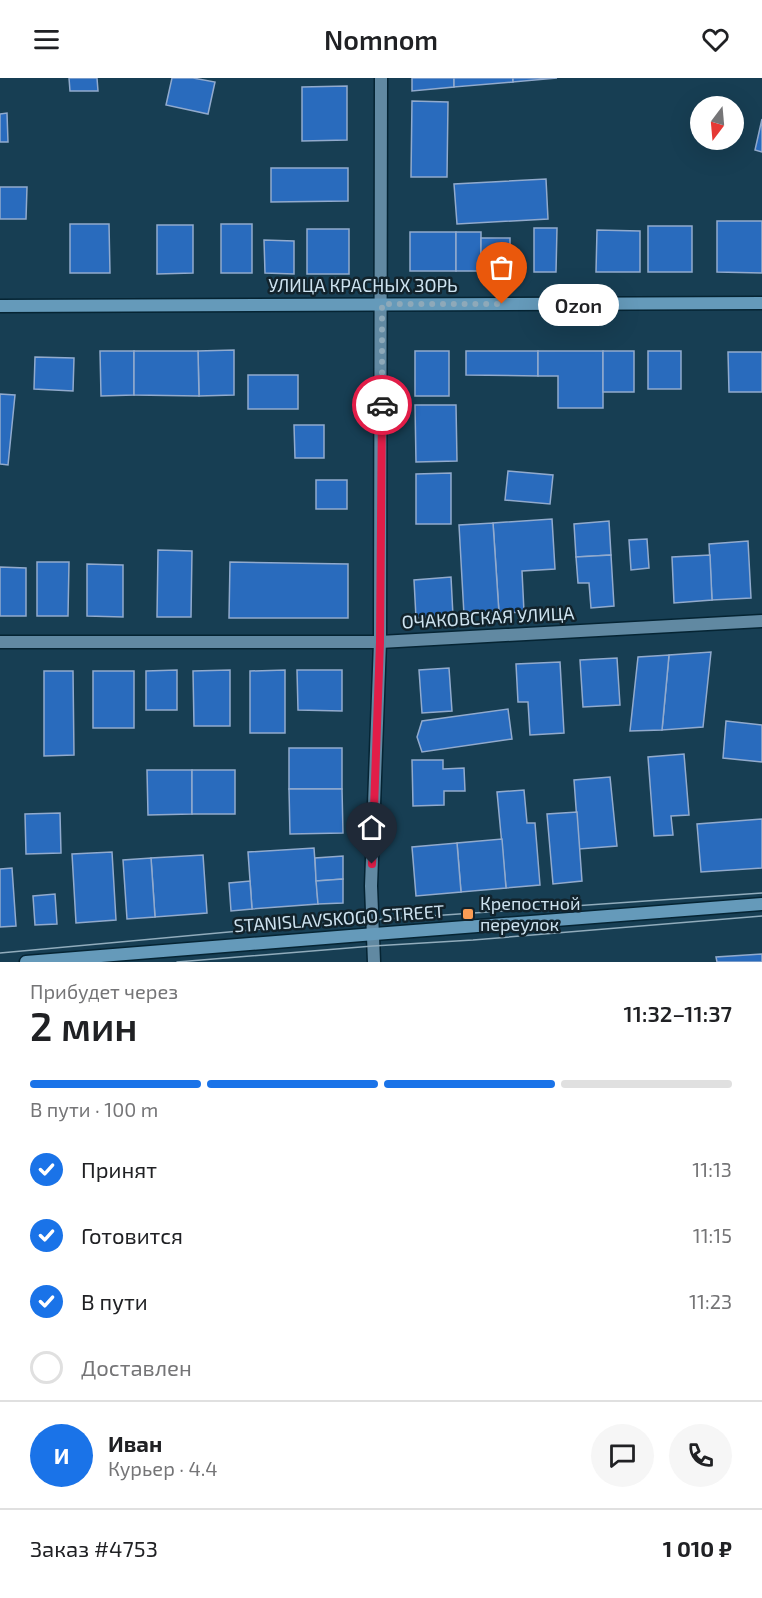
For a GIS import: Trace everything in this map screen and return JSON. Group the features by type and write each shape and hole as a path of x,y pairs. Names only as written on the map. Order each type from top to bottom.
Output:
{"street":[{"path":"374,962 371,886 380,642 381,78"},
{"name":"УЛИЦА КРАСНЫХ ЗОРЬ","path":"0,306 762,303"},
{"name":"ОЧАКОВСКАЯ УЛИЦА","path":"0,642 380,642 762,621"},
{"name":"STANISLAVSKOGO STREET","path":"26,962 762,904"}],"building":[{"path":"69,78 97,78 98,91 70,91"},
{"path":"172,78 193,78 215,82 208,114 166,105"},
{"path":"412,78 454,78 454,87 412,91"},
{"path":"454,78 513,78 513,82 454,87"},
{"path":"513,78 557,78 513,82"},
{"path":"347,86 347,140 302,141 302,87"},
{"path":"412,101 448,102 447,177 411,177"},
{"path":"7,113 8,142 0,142 0,114"},
{"path":"762,119 762,152 755,150"},
{"path":"271,168 348,168 348,201 271,202"},
{"path":"546,179 548,219 457,224 454,184"},
{"path":"0,187 27,187 26,219 0,219"},
{"path":"717,221 762,221 762,273 717,272"},
{"path":"70,224 109,224 110,273 70,273"},
{"path":"221,224 252,224 252,273 221,273"},
{"path":"157,225 193,225 193,273 157,274"},
{"path":"648,226 692,226 692,272 648,272"},
{"path":"534,228 557,228 556,272 534,272"},
{"path":"307,229 349,229 349,274 307,274"},
{"path":"597,230 640,231 640,272 596,272"},
{"path":"410,232 456,232 456,271 410,271"},
{"path":"456,232 481,232 481,271 456,271"},
{"path":"481,238 510,238 510,271 481,271"},
{"path":"264,240 294,241 294,274 265,273"},
{"path":"234,350 234,395 199,396 198,351"},
{"path":"100,351 134,351 134,395 101,396"},
{"path":"134,351 198,351 199,396 134,395"},
{"path":"415,351 449,351 449,396 415,396"},
{"path":"466,351 538,351 538,376 466,375"},
{"path":"538,351 603,351 603,408 558,408 558,376 538,376"},
{"path":"603,351 634,351 634,392 603,392"},
{"path":"648,351 681,351 681,389 648,389"},
{"path":"728,352 762,352 762,392 729,392"},
{"path":"35,357 74,358 73,391 34,389"},
{"path":"248,375 298,375 298,409 248,409"},
{"path":"0,394 15,395 8,465 0,464"},
{"path":"415,405 456,405 457,461 416,462"},
{"path":"294,425 324,425 324,458 295,458"},
{"path":"508,471 553,475 550,504 505,500"},
{"path":"451,473 451,524 416,524 416,474"},
{"path":"316,480 347,480 347,509 316,509"},
{"path":"552,519 555,569 522,571 524,612 499,613 493,523"},
{"path":"609,521 611,555 576,557 574,524"},
{"path":"493,523 499,613 464,615 459,525"},
{"path":"647,539 649,568 631,570 629,540"},
{"path":"748,541 751,598 712,600 709,544"},
{"path":"158,550 192,551 191,617 157,617"},
{"path":"611,555 614,606 591,608 589,583 578,583 576,557"},
{"path":"710,555 712,600 674,603 672,557"},
{"path":"37,562 69,562 68,616 37,616"},
{"path":"230,562 348,564 348,618 229,618"},
{"path":"87,564 123,565 123,617 87,616"},
{"path":"0,567 26,568 26,616 0,616"},
{"path":"451,577 453,616 416,618 414,580"},
{"path":"711,652 703,727 662,730 669,655"},
{"path":"669,655 662,730 630,731 638,657"},
{"path":"617,658 620,705 583,707 580,660"},
{"path":"560,662 564,733 530,735 528,702 518,702 516,664"},
{"path":"449,668 452,711 422,713 419,670"},
{"path":"177,670 177,710 146,710 146,671"},
{"path":"230,670 230,726 194,726 193,671"},
{"path":"285,670 285,733 250,733 250,671"},
{"path":"297,670 342,670 342,711 298,710"},
{"path":"44,671 73,671 74,755 44,756"},
{"path":"93,671 134,671 134,728 93,728"},
{"path":"508,709 512,739 422,752 417,737 422,721"},
{"path":"726,721 762,725 762,762 723,758"},
{"path":"289,748 342,748 342,789 289,789"},
{"path":"684,754 689,815 671,816 673,835 654,836 648,757"},
{"path":"412,760 443,760 443,769 464,768 465,791 444,791 444,805 413,806"},
{"path":"147,770 192,770 192,814 148,815"},
{"path":"192,770 235,770 235,814 192,814"},
{"path":"610,777 617,846 579,849 574,780"},
{"path":"289,789 342,789 343,833 290,834"},
{"path":"524,790 527,823 535,823 540,885 506,888 497,792"},
{"path":"577,812 582,881 553,884 547,814"},
{"path":"60,813 61,853 26,854 25,814"},
{"path":"762,819 762,868 701,872 697,824"},
{"path":"502,839 506,888 461,892 457,843"},
{"path":"457,843 461,892 416,896 412,847"},
{"path":"314,848 318,904 252,909 248,852"},
{"path":"112,852 116,920 76,923 72,854"},
{"path":"203,855 207,913 155,917 151,858"},
{"path":"343,856 343,879 316,881 315,858"},
{"path":"151,858 155,917 127,919 123,860"},
{"path":"12,868 16,926 0,927 0,869"},
{"path":"343,879 343,903 318,904 316,881"},
{"path":"250,881 252,909 231,911 229,883"},
{"path":"55,894 57,924 35,925 33,896"},
{"path":"762,954 762,962 717,962 716,957"}],"tram line":[{"path":"0,953 328,923 762,893"},
{"path":"177,962 762,916"}],"way so far":[{"path":"382,405 382,304 502,304"}],"place":[{"name":"Ozon","path":"502,304"},
{"name":"Крепостной переулок","path":"468,914"}],"route":[{"path":"372,864 380,642 382,405"}]}
